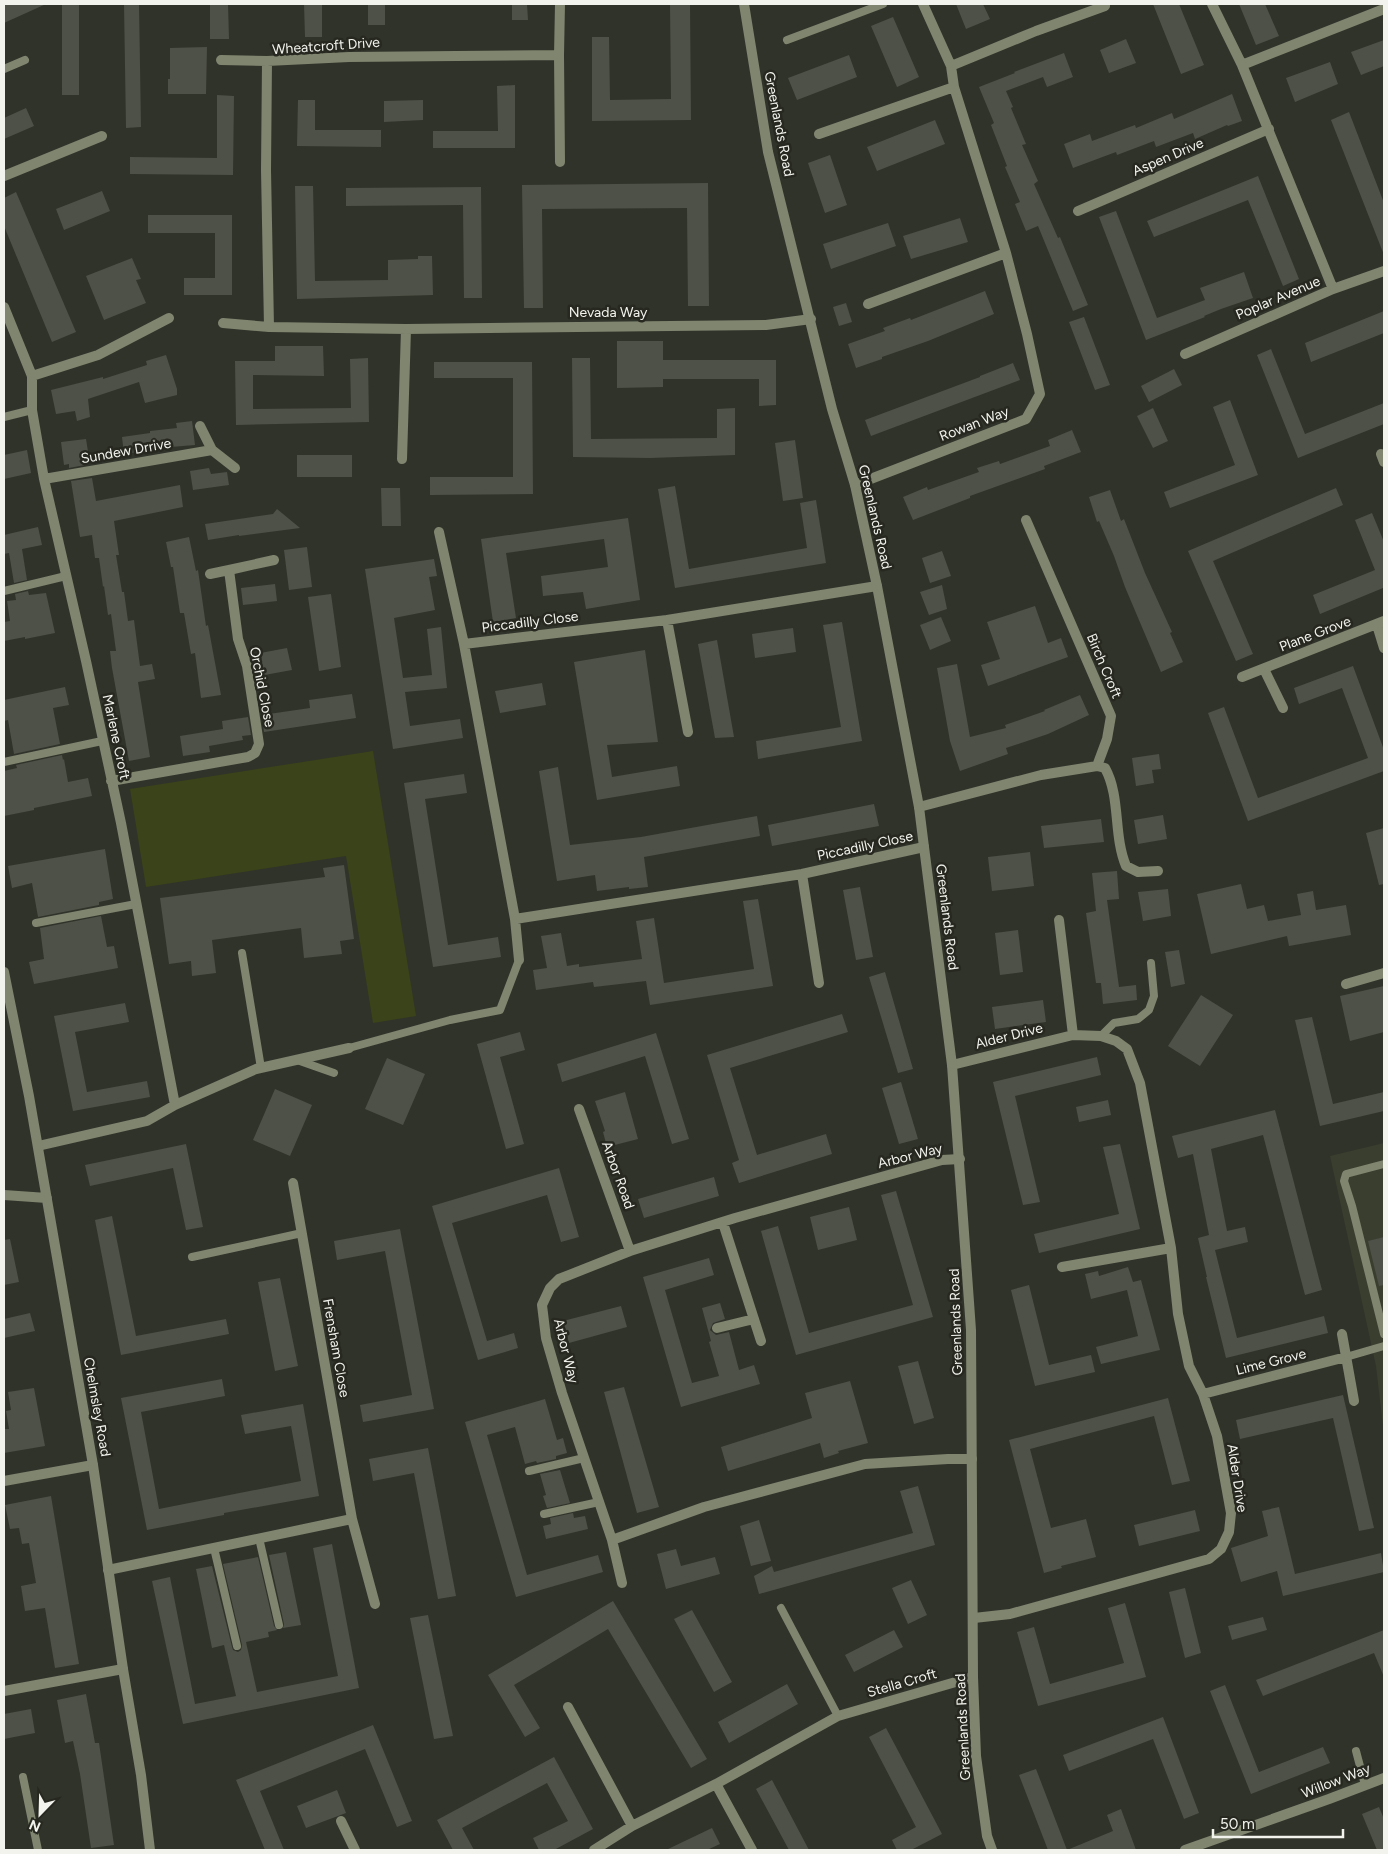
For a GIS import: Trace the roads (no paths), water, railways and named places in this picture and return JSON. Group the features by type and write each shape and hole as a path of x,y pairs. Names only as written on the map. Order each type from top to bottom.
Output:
{"street":[{"path":"560,4 560,162"},
{"name":"Greenlands Road","path":"744,4 768,152 832,409 854,485 877,586 919,806 952,1064 960,1159 971,1330 973,1677 976,1756 987,1836 992,1850"},
{"name":"Rowan Way","path":"854,485 1026,419 1040,394 1006,253 954,87 951,66 923,4"},
{"path":"1212,4 1242,66 1269,129 1333,289"},
{"path":"951,66 1036,31 1105,6"},
{"path":"1242,66 1384,9"},
{"name":"Wheatcroft Drive","path":"269,327 266,170 267,61 349,57 559,56"},
{"path":"221,60 267,61"},
{"path":"819,134 954,87"},
{"name":"Aspen Drive","path":"1078,211 1269,129"},
{"path":"4,176 102,136"},
{"path":"868,304 1006,253"},
{"name":"Poplar Avenue","path":"1185,354 1333,289 1384,272"},
{"name":"Marlene Croft","path":"4,307 32,376 32,410 44,479 112,781 175,1105"},
{"path":"32,376 98,354 169,318"},
{"name":"Nevada Way","path":"223,323 269,327 406,329 766,324 810,319"},
{"path":"402,459 406,329"},
{"path":"200,426 212,450 235,468"},
{"name":"Sundew Drrive","path":"44,479 212,450"},
{"name":"Birch Croft","path":"1026,520 1111,716 1107,739 1097,766"},
{"path":"439,532 464,644"},
{"path":"210,574 274,560"},
{"name":"Orchid Close","path":"112,781 248,757 255,753 259,744 247,666 238,638 229,570"},
{"name":"Piccadilly Close","path":"519,960 515,919 464,644 667,620 877,586"},
{"path":"667,620 688,732"},
{"name":"Plane Grove","path":"1242,677 1381,623 1384,648"},
{"path":"1264,669 1283,708"},
{"path":"919,806 1041,775 1097,766 1105,768 1110,777 1119,830 1120,853 1126,866 1138,872 1158,871"},
{"name":"Piccadilly Close","path":"515,919 802,874 924,847"},
{"path":"802,874 819,983"},
{"path":"1059,920 1073,1035"},
{"name":"Chelmsley Road","path":"4,972 38,1146 93,1465 123,1670 141,1775 150,1850"},
{"path":"1346,984 1384,973"},
{"name":"Alder Drive","path":"952,1064 1073,1035 1101,1036 1116,1041 1127,1049 1140,1083 1171,1248 1180,1322 1189,1366 1202,1394 1217,1436 1231,1514 1229,1532 1221,1549 1209,1559 1010,1614 974,1618"},
{"path":"38,1146 148,1121 175,1105 261,1068 349,1048"},
{"name":"Arbor Road","path":"579,1109 630,1251"},
{"name":"Arbor Way","path":"622,1583 612,1540 562,1393 546,1338 542,1305 550,1288 560,1279 630,1251 722,1222 942,1160 960,1159"},
{"name":"Frensham Close","path":"293,1183 352,1519 375,1604"},
{"path":"4,1196 47,1198"},
{"path":"722,1222 761,1341"},
{"path":"1062,1268 1171,1248"},
{"path":"717,1328 754,1318"},
{"path":"1342,1334 1354,1401"},
{"name":"Lime Grove","path":"1202,1394 1346,1358"},
{"path":"612,1540 704,1507 865,1464 972,1459"},
{"path":"4,1481 93,1465"},
{"path":"108,1570 352,1519"},
{"path":"4,1691 123,1670"},
{"name":"Stella Croft","path":"594,1850 632,1826 716,1784 838,1716 973,1677"},
{"path":"568,1707 632,1826"},
{"name":"Willow Way","path":"1185,1850 1384,1778"},
{"path":"716,1784 752,1850"},
{"path":"341,1821 355,1850"}],"lane":[{"path":"787,40 883,4"},
{"path":"4,70 25,60"},
{"path":"4,417 32,410"},
{"path":"4,591 66,576"},
{"path":"4,762 102,741"},
{"path":"36,923 136,904"},
{"path":"242,953 261,1068"},
{"path":"349,1048 450,1020 500,1010 519,960"},
{"path":"1101,1036 1114,1023 1138,1019 1149,1010 1154,996 1151,963"},
{"path":"297,1060 334,1073"},
{"path":"1384,1164 1346,1174 1344,1181 1384,1334"},
{"path":"192,1257 302,1233"},
{"path":"1346,1358 1384,1346"},
{"path":"529,1472 584,1458"},
{"path":"544,1514 599,1502"},
{"path":"259,1538 279,1625"},
{"path":"214,1548 237,1646"},
{"path":"781,1608 838,1716"},
{"path":"1356,1751 1365,1785"},
{"path":"23,1777 38,1850"}]}
